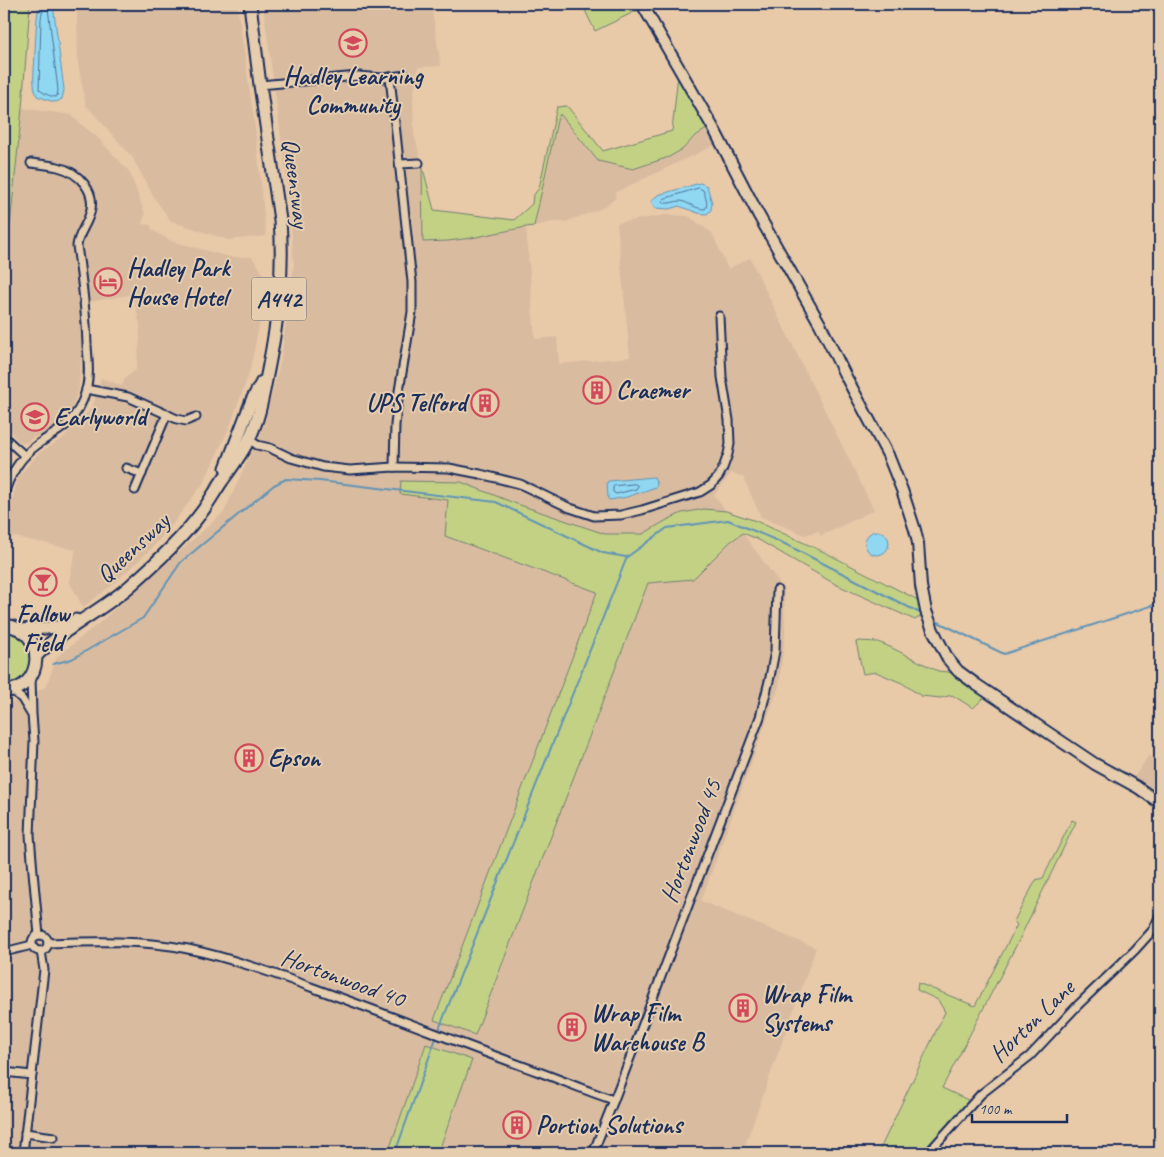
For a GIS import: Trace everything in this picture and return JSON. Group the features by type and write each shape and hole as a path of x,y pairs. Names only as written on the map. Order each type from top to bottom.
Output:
{"main road":[{"name":"Queensway","path":"36,656 50,643 107,604 129,586 185,533 221,483 244,437 252,400 268,369 280,296 282,238 250,4"},
{"name":"Queensway","path":"22,630 57,626 89,616"},
{"name":"A442","path":"4,624 22,630"},
{"path":"7,691 26,682 35,666 34,646 22,630"}],"street":[{"path":"642,4 715,131 758,214 820,324 888,455 915,530 918,543 921,586 926,611 933,630 948,659 958,671 972,682 1095,764 1137,787 1160,803"},
{"path":"260,86 358,76 390,77 406,75"},
{"path":"390,77 412,282 412,312 398,391 394,468"},
{"path":"4,495 12,474 25,456 35,446 68,424 76,413 86,390 88,362 86,325 81,267 77,246 79,237 91,212 91,196 86,185 73,173 57,167 31,163"},
{"path":"400,164 419,163"},
{"path":"244,437 260,440 270,448 292,458 323,467 350,470 448,468 520,484 570,508 594,516 621,515 642,510 700,492 711,485 719,476 728,454 730,444 729,420 722,377 719,316"},
{"path":"86,390 128,397 177,419 186,421 196,417"},
{"path":"135,490 166,414"},
{"path":"4,438 25,456"},
{"path":"126,468 142,474"},
{"name":"Hortonwood 45","path":"592,1153 760,717 775,651 776,590"},
{"path":"31,676 34,741 30,835 39,935"},
{"path":"7,691 22,699 32,714"},
{"name":"Horton Lane","path":"928,1153 981,1094 1030,1056 1078,1005 1136,950 1153,930 1160,915"},
{"path":"32,945 36,951 46,950 47,938 39,935"},
{"path":"32,945 33,940 39,935"},
{"name":"Hortonwood 40","path":"48,943 85,941 138,942 188,950 226,959 273,974 614,1100"},
{"path":"4,952 32,945"},
{"path":"23,1153 44,970 41,952"},
{"path":"4,1072 32,1075"},
{"path":"25,1134 54,1137"}],"shaded area":[{"path":"77,4 237,4 256,134 266,236 228,240 171,221 155,199 132,157 86,105 78,64"},
{"path":"263,4 431,4 441,66 418,67 413,99 414,134 422,165 423,242 471,238 526,227 535,339 557,337 559,364 630,357 617,223 666,215 688,216 712,233 728,269 750,258 874,510 821,536 818,531 805,535 761,517 743,477 731,473 714,495 784,589 785,634 779,686 701,901 816,948 742,1153 733,1153 705,1144 702,1153 4,1153 4,707 46,687 57,657 100,622 224,512 264,425 281,359 294,265 288,188"},
{"path":"22,108 72,115 95,135 129,171 145,214 142,224 151,225 152,230 171,241 230,257 252,257 268,281 250,370 230,426 204,482 172,525 150,550 111,586 83,607 69,581 76,550 6,535 12,499 19,476 39,453 62,439 93,406 101,378 122,386 125,378 136,370 140,325 133,294 79,304 81,315 81,357 79,388 69,415 47,432 32,438 26,443 19,441 13,435 4,419 4,278"},
{"path":"560,114 598,161 633,169 669,157 683,149 694,137 708,128 717,144 616,192 615,199 600,209 565,222 553,222 534,226"},
{"path":"1149,755 1160,764 1160,799 1133,779"}],"green space":[{"path":"4,4 30,4 10,226 4,226"},
{"path":"582,4 637,4 640,9 595,31"},
{"path":"678,74 708,128 694,137 683,149 669,157 633,169 598,161 560,114 534,226 471,238 423,242 422,165 434,210 514,220 532,204 533,196 539,188 557,107 567,106 603,151 672,131"},
{"path":"401,481 461,482 514,503 605,534 643,534 682,513 704,509 726,511 756,521 824,552 918,600 921,616 915,620 835,584 757,539 743,533 730,542 693,579 648,583 475,1035 434,1020 597,592 445,536 448,500 400,494"},
{"path":"4,630 17,634 23,639 30,651 30,658 29,665 22,676 4,685"},
{"path":"856,642 878,642 938,671 949,672 985,697 973,708 952,695 941,698 921,696 902,683 876,672 863,674"},
{"path":"1072,820 1076,822 1019,940 942,1088 970,1101 924,1153 877,1153 945,1012 938,1000 917,990 918,983 975,1006 1017,925 1014,921 1036,880 1043,878"},
{"path":"426,1044 472,1060 438,1153 388,1153"}],"water":[{"path":"39,4 53,4 64,90 62,99 56,102 37,96 34,86 36,28"},
{"path":"700,183 707,186 712,203 711,210 707,214 698,213 679,206 669,209 655,208 651,201 658,195"},
{"path":"654,477 657,484 656,487 627,497 608,499 607,482 609,481"},
{"path":"877,531 885,535 889,543 885,551 877,555 869,551 865,543 869,535"}],"waterway":[{"path":"53,664 72,659 143,618 181,562 274,485 286,479 320,481 496,502 603,553 626,557"},
{"path":"395,1153 441,1024 627,557 667,528 728,520 785,544 920,613"},
{"path":"934,620 1004,654 1160,603"}],"place":[{"name":"Hadley Learning Community","path":"353,43"},
{"name":"Hadley Park House Hotel","path":"108,282"},
{"name":"Craemer","path":"597,390"},
{"name":"UPS Telford","path":"485,403"},
{"name":"Earlyworld","path":"35,417"},
{"name":"Fallow Field","path":"43,582"},
{"name":"Epson","path":"249,758"},
{"name":"Wrap Film Systems","path":"743,1008"},
{"name":"Wrap Film Warehouse B","path":"572,1027"},
{"name":"Portion Solutions","path":"517,1125"}]}
